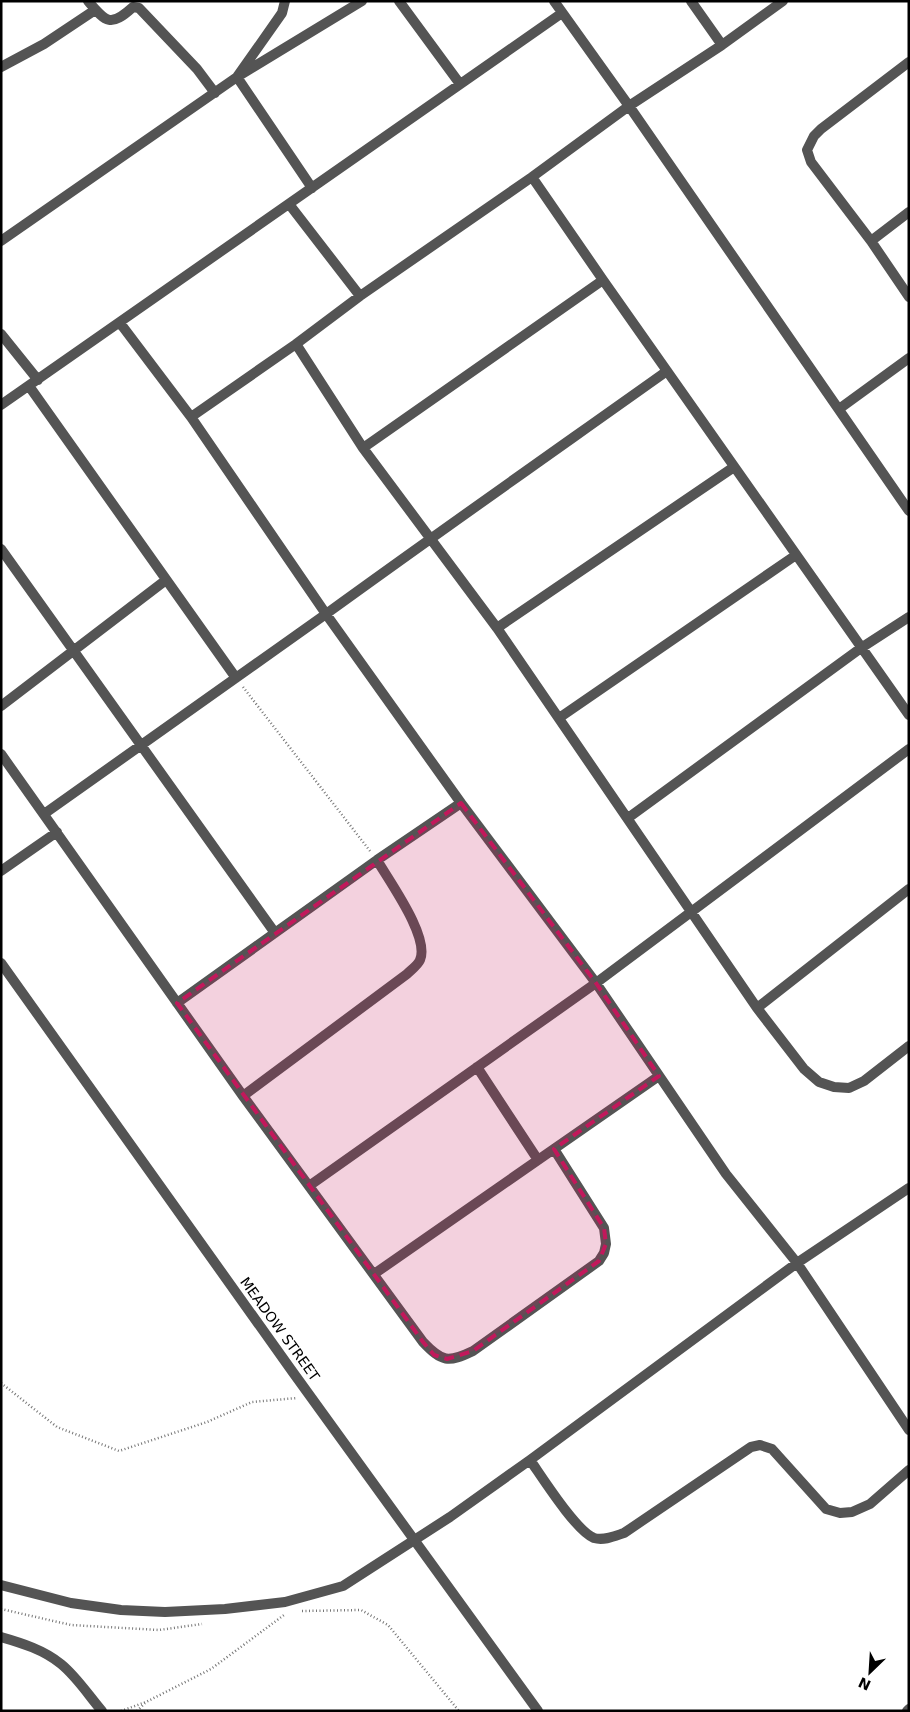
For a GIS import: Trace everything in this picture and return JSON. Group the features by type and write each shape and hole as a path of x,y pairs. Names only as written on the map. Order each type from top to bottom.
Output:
{"street":[{"path":"88,1 101,18 108,20 114,20 123,16 133,7 139,8 197,68 215,93"},
{"path":"237,78 282,13 284,1"},
{"path":"1,241 237,78 362,1"},
{"path":"399,1 460,84"},
{"path":"554,1 629,106 909,511"},
{"path":"691,1 722,45"},
{"path":"191,417 629,106 722,45 783,1"},
{"path":"1,67 44,44 95,10"},
{"path":"1,405 562,13"},
{"path":"909,62 821,129 814,136 808,150 811,162 871,241 909,297"},
{"path":"237,78 312,188"},
{"path":"532,176 909,715"},
{"path":"289,204 360,296"},
{"path":"871,241 909,212"},
{"path":"363,448 603,280"},
{"path":"120,323 191,417 326,614 461,803 596,983 726,1174 797,1262 909,1430"},
{"path":"1,334 166,580 236,678"},
{"path":"296,344 363,448 497,628 757,1008 804,1069 819,1082 834,1087 849,1088 864,1081 909,1046"},
{"path":"839,410 909,358"},
{"path":"44,814 326,614 429,538 667,371"},
{"path":"497,628 734,467"},
{"path":"1,549 275,933"},
{"path":"559,718 796,555"},
{"path":"1,706 166,580"},
{"path":"628,818 861,648 909,617"},
{"path":"309,1186 596,983 909,750"},
{"path":"1,754 243,1096 434,1355 447,1359 457,1359 490,1339 600,1261 606,1244 604,1228 554,1149"},
{"path":"177,1003 377,860 461,803"},
{"path":"1,871 57,832"},
{"path":"243,1096 407,974 420,961 422,950 420,935 377,860"},
{"path":"757,1008 909,890"},
{"name":"MEADOW STREET","path":"1,963 538,1711"},
{"path":"477,1067 538,1160"},
{"path":"374,1274 659,1076"},
{"path":"1,1585 71,1603 121,1610 165,1612 225,1609 285,1602 343,1586 416,1540 530,1460 797,1262 909,1188"},
{"path":"530,1460 576,1523 587,1534 601,1539 611,1538 624,1532 752,1446 760,1445 772,1449 826,1509 840,1513 852,1512 870,1504 909,1470"},
{"path":"1,1637 35,1648 52,1657 62,1665 102,1711"}],"path":[{"path":"236,678 377,860"},
{"path":"1,1383 57,1427 119,1451 207,1422 252,1402 311,1396"},
{"path":"1,1609 72,1625 159,1630 206,1623"},
{"path":"298,1611 361,1610 388,1625 459,1711"},
{"path":"121,1711 146,1702 211,1670 289,1611 280,1613"},
{"path":"137,1711 146,1702"}],"highlighted area":[{"path":"461,803 596,983 659,1076 554,1149 604,1228 606,1244 599,1261 473,1351 447,1359 434,1355 177,1003"}]}
